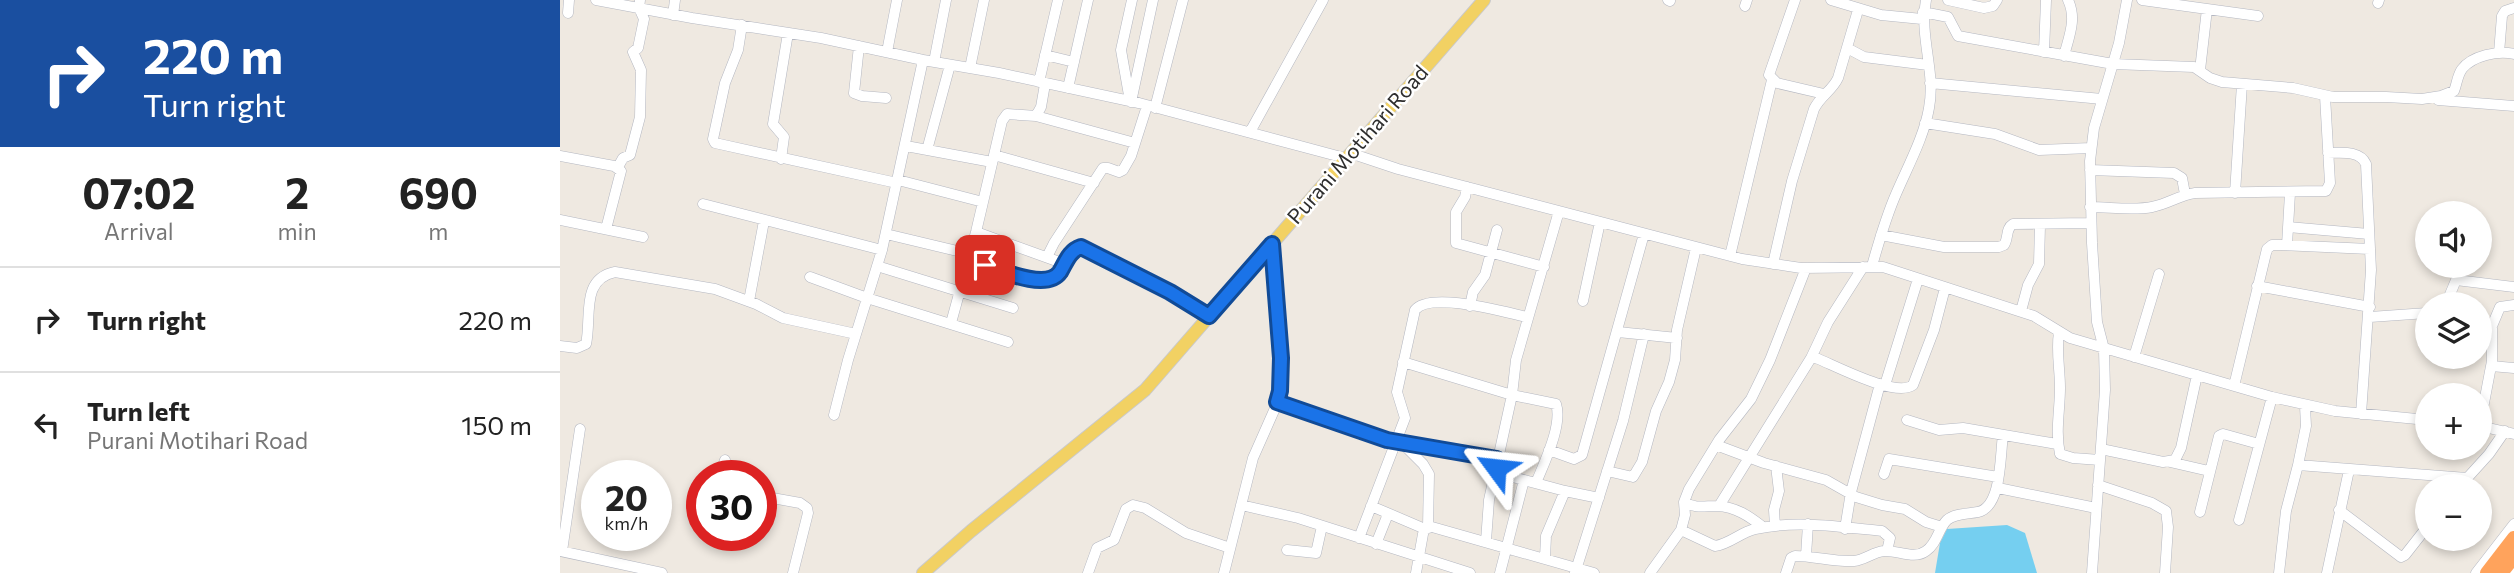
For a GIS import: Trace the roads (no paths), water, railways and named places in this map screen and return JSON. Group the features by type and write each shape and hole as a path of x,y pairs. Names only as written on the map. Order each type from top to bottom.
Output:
{"highway":[{"path":"2487,573 2514,538"},
{"path":"2501,573 2514,556"}],"main road":[{"name":"Purani Motihari Road","path":"928,572 981,522 1136,398 1483,0"}],"street":[{"path":"568,13 569,0"},
{"path":"596,0 640,4 673,15 859,46 1131,102 1730,256 1806,268 1883,267 2021,311 2045,321 2070,338 2272,397 2305,406 2415,419"},
{"path":"673,15 675,0"},
{"path":"887,52 897,0"},
{"path":"834,415 882,250 905,146 946,0"},
{"path":"970,68 984,0"},
{"path":"1036,116 1041,107 1045,55 1058,0"},
{"path":"1068,88 1088,0"},
{"path":"1131,102 1121,50 1132,0"},
{"path":"1131,102 1153,0"},
{"path":"1250,132 1324,0"},
{"path":"1730,256 1772,80 1769,75 1771,65 1795,0"},
{"path":"1830,0 1858,10 1948,17 1955,33 1964,38 2113,64 2188,66 2200,70 2212,79 2242,84 2293,88 2325,96 2431,99 2514,106"},
{"path":"1719,506 1811,358 1828,322 1868,266 1881,235 1930,105 1923,16 1926,0"},
{"path":"1948,0 1989,8 1997,0"},
{"path":"2044,52 2046,0"},
{"path":"2064,56 2073,19 2068,0"},
{"path":"2092,573 2105,390 2104,349 2097,323 2090,207 2091,148 2123,28 2127,0"},
{"path":"2142,0 2189,3 2207,9 2258,16"},
{"path":"1047,257 1103,168 1108,167 1119,172 1124,170 1151,107 1181,1"},
{"path":"606,229 610,205 621,176 618,167 623,158 629,155 640,117 641,70 633,52 638,48 644,19 640,4"},
{"path":"2499,53 2502,16 2505,11 2514,8"},
{"path":"2200,70 2207,9"},
{"path":"1773,264 1792,181 1814,109 1824,94 1834,87 1858,10"},
{"path":"742,25 738,50 725,83 713,139 719,145 898,181 983,202"},
{"path":"781,159 784,137 773,124 788,33"},
{"path":"859,46 854,93 886,98"},
{"path":"1847,48 1871,59 1928,65"},
{"path":"2431,99 2454,91 2463,67 2472,61 2499,53 2514,54"},
{"path":"1045,55 1074,62"},
{"path":"927,150 950,65"},
{"path":"1772,80 1824,94"},
{"path":"1930,83 2102,99"},
{"path":"2235,193 2242,84"},
{"path":"2090,207 2144,209 2175,201 2185,194 2320,192 2329,187 2325,96"},
{"path":"951,323 970,257 1002,121 1007,114 1036,116 1135,143"},
{"path":"1924,123 1995,134 2039,150 2091,148"},
{"path":"905,146 993,159 1094,183"},
{"path":"2328,153 2351,154 2364,159 2370,249 2370,312 2361,414"},
{"path":"560,156 618,167"},
{"path":"2090,170 2174,173 2182,178 2185,194"},
{"path":"1467,187 1456,212 1456,243 1544,267"},
{"path":"2287,245 2290,192"},
{"path":"703,204 882,250"},
{"path":"1486,541 1489,500 1512,395 1514,368 1559,211"},
{"path":"560,220 643,237"},
{"path":"748,301 764,221"},
{"path":"1583,301 1600,222"},
{"path":"1881,235 1944,247 1999,247 2007,242 2008,229 2013,224 2091,223"},
{"path":"2021,311 2028,285 2039,264 2040,225"},
{"path":"2288,226 2369,234"},
{"path":"1470,306 1473,292 1485,275 1497,230"},
{"path":"976,232 1065,264"},
{"path":"886,234 970,257 1026,279 1055,278 1077,248 1088,249 1209,316"},
{"path":"1549,450 1573,458 1582,455 1644,234"},
{"path":"1224,573 1254,458 1280,391 1281,358 1272,244"},
{"path":"2234,386 2267,249 2272,245 2287,245 2370,249"},
{"path":"1607,471 1628,478 1636,475 1639,469 1675,360 1696,248"},
{"path":"877,266 1013,308"},
{"path":"1650,573 1681,530 1685,515 1684,502 1689,489 1716,445 1751,399 1770,360 1806,268"},
{"path":"560,346 577,348 586,344 593,289 599,278 624,272 715,289 783,318 856,334"},
{"path":"2134,356 2159,274"},
{"path":"810,277 867,298 1008,342"},
{"path":"1845,528 1851,492 1882,385 1918,279"},
{"path":"2451,292 2456,280 2514,287"},
{"path":"2257,286 2370,312 2415,313"},
{"path":"1811,358 1882,385 1910,388 1934,330 1945,288"},
{"path":"1359,538 1405,418 1397,391 1412,318 1419,305 1437,302 1527,317"},
{"path":"2492,351 2494,320 2500,307 2514,305"},
{"path":"1618,332 1677,338"},
{"path":"2059,332 2056,347 2060,385 2057,444 2060,454 2066,457 2101,455 2170,462 2209,471"},
{"path":"1576,570 1623,421 1644,334"},
{"path":"1403,362 1512,395 1556,404 1557,418 1549,450 1536,483"},
{"path":"2492,366 2514,369"},
{"path":"2170,462 2178,455 2197,375"},
{"path":"2239,520 2272,397"},
{"path":"1277,402 1398,442 1497,459"},
{"path":"2279,573 2286,510 2306,426 2305,406"},
{"path":"1908,420 1939,430 1963,428 2057,444"},
{"path":"580,429 561,551 662,573"},
{"path":"2471,474 2509,432"},
{"path":"2200,512 2219,436 2223,434 2259,444"},
{"path":"1786,573 1791,558 1806,556 1852,561 1887,551 1908,555 1922,554 1932,546 1942,527 1952,517 1984,510 1989,506 1998,483 2003,435"},
{"path":"1398,442 1423,464 1429,474 1427,528 1416,573"},
{"path":"1716,445 1748,458 1826,480 1869,502 1905,509 1926,522 1942,527"},
{"path":"1884,474 1889,459 2096,508"},
{"path":"2298,465 2415,477"},
{"path":"1774,526 1774,510 1779,491 1776,466"},
{"path":"2327,573 2349,470"},
{"path":"1494,472 1599,498"},
{"path":"1500,573 1524,480"},
{"path":"2098,485 2152,503 2165,511 2168,527 2165,573"},
{"path":"1545,558 1546,536 1564,491"},
{"path":"777,499 800,503 807,508 793,573"},
{"path":"1684,502 1695,507 1719,506 1738,510 1763,527"},
{"path":"1088,573 1097,548 1114,540 1126,509 1133,505 1145,508 1186,533 1230,548"},
{"path":"1241,505 1280,513 1470,573"},
{"path":"1371,506 1427,528 1486,541 1576,570 1594,573"},
{"path":"2339,510 2401,557 2415,542"},
{"path":"1376,544 1388,514"},
{"path":"1681,530 1715,546 1742,532 1763,527 1808,524 1887,534 1891,543 1887,551"},
{"path":"1806,556 1808,524"},
{"path":"2476,573 2514,524"},
{"path":"1287,550 1316,552 1322,526"},
{"path":"1850,573 1852,561"}],"water":[{"path":"2007,525 2025,533 2037,573 1935,573 1940,543 1947,529"}]}
